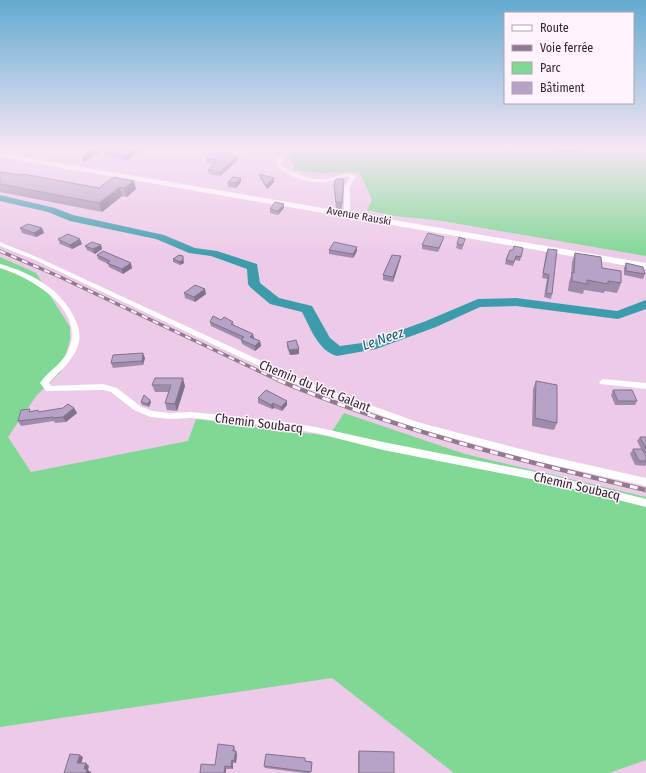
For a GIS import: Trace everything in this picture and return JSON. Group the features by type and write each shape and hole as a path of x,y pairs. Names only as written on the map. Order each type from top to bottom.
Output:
{"main road":[{"name":"Avenue Rauski","path":"173,184 646,266"}],"street":[{"path":"345,214 348,209 349,184"},
{"name":"Chemin du Vert Galant","path":"0,244 37,258 304,384 416,425 540,458 646,482"},
{"name":"Chemin Soubacq","path":"0,266 18,272 39,282 58,298 74,324 76,334 72,351 44,383 49,389 103,387 114,390 136,408 151,414 170,416 191,415 272,423 316,430 383,446 546,478 646,503"},
{"path":"603,382 646,386"}],"green space":[{"path":"365,184 646,184 646,256 436,220 395,216 367,210 372,200"},
{"path":"0,257 36,273 70,327 70,339 61,372 37,395 8,437 31,472 188,441 196,419 329,436 344,413 465,454 646,497 646,760 609,773 454,773 332,678 0,727"}],"building":[{"path":"0,184 78,184 99,188 104,184 130,184 124,188 120,187 99,203"},
{"path":"344,184 342,203 336,202 334,185"},
{"path":"275,202 284,204 278,211 270,209"},
{"path":"28,224 42,228 34,233 20,228"},
{"path":"428,233 444,237 439,248 422,245"},
{"path":"68,234 80,239 70,245 58,239"},
{"path":"459,237 465,239 463,245 457,244"},
{"path":"92,242 101,245 93,249 85,246"},
{"path":"334,242 357,247 353,254 329,250"},
{"path":"514,246 523,248 521,257 516,256 514,262 506,260 510,250 513,250"},
{"path":"548,249 557,250 552,294 546,293 549,275 543,273"},
{"path":"103,251 131,263 122,269 107,263 110,261 97,255"},
{"path":"575,253 601,257 602,268 621,271 621,283 608,281 608,284 587,280 587,284 572,281"},
{"path":"179,255 183,256 183,260 180,262 173,259"},
{"path":"392,255 401,256 393,277 383,275"},
{"path":"626,263 643,267 645,274 626,271"},
{"path":"195,285 205,289 194,297 184,293"},
{"path":"213,316 221,320 224,317 233,322 231,324 253,334 250,337 260,341 255,346 241,340 244,337 210,322"},
{"path":"296,340 299,349 289,350 287,342"},
{"path":"143,353 142,361 111,363 113,355"},
{"path":"155,378 183,378 175,404 165,403 171,385 152,385"},
{"path":"536,381 557,385 557,423 535,418"},
{"path":"266,390 287,401 281,407 273,403 271,405 258,398"},
{"path":"613,390 632,390 637,401 618,401"},
{"path":"144,395 150,400 148,404 141,402"},
{"path":"68,404 74,408 63,417 18,421 21,410 30,409 29,412 38,410 38,412 63,408"},
{"path":"640,437 646,437 646,449"},
{"path":"633,449 642,449 646,456 646,461 639,461"},
{"path":"218,744 234,746 233,751 236,751 231,767 225,766 224,773 200,773 201,764 215,765"},
{"path":"359,751 394,752 394,773 359,773"},
{"path":"70,754 80,755 77,763 86,763 84,769 87,769 86,773 64,773"},
{"path":"266,754 305,758 305,761 312,762 311,772 264,766"}],"waterway":[{"name":"Le Neez","path":"0,198 51,210 70,218 160,237 193,251 213,253 253,267 254,284 275,301 307,309 325,341 337,351 371,346 431,324 478,303 516,302 618,315 646,304"}],"railway":[{"path":"0,251 58,276 280,381"},
{"path":"278,380 368,414 459,443 552,468 646,490"}]}
